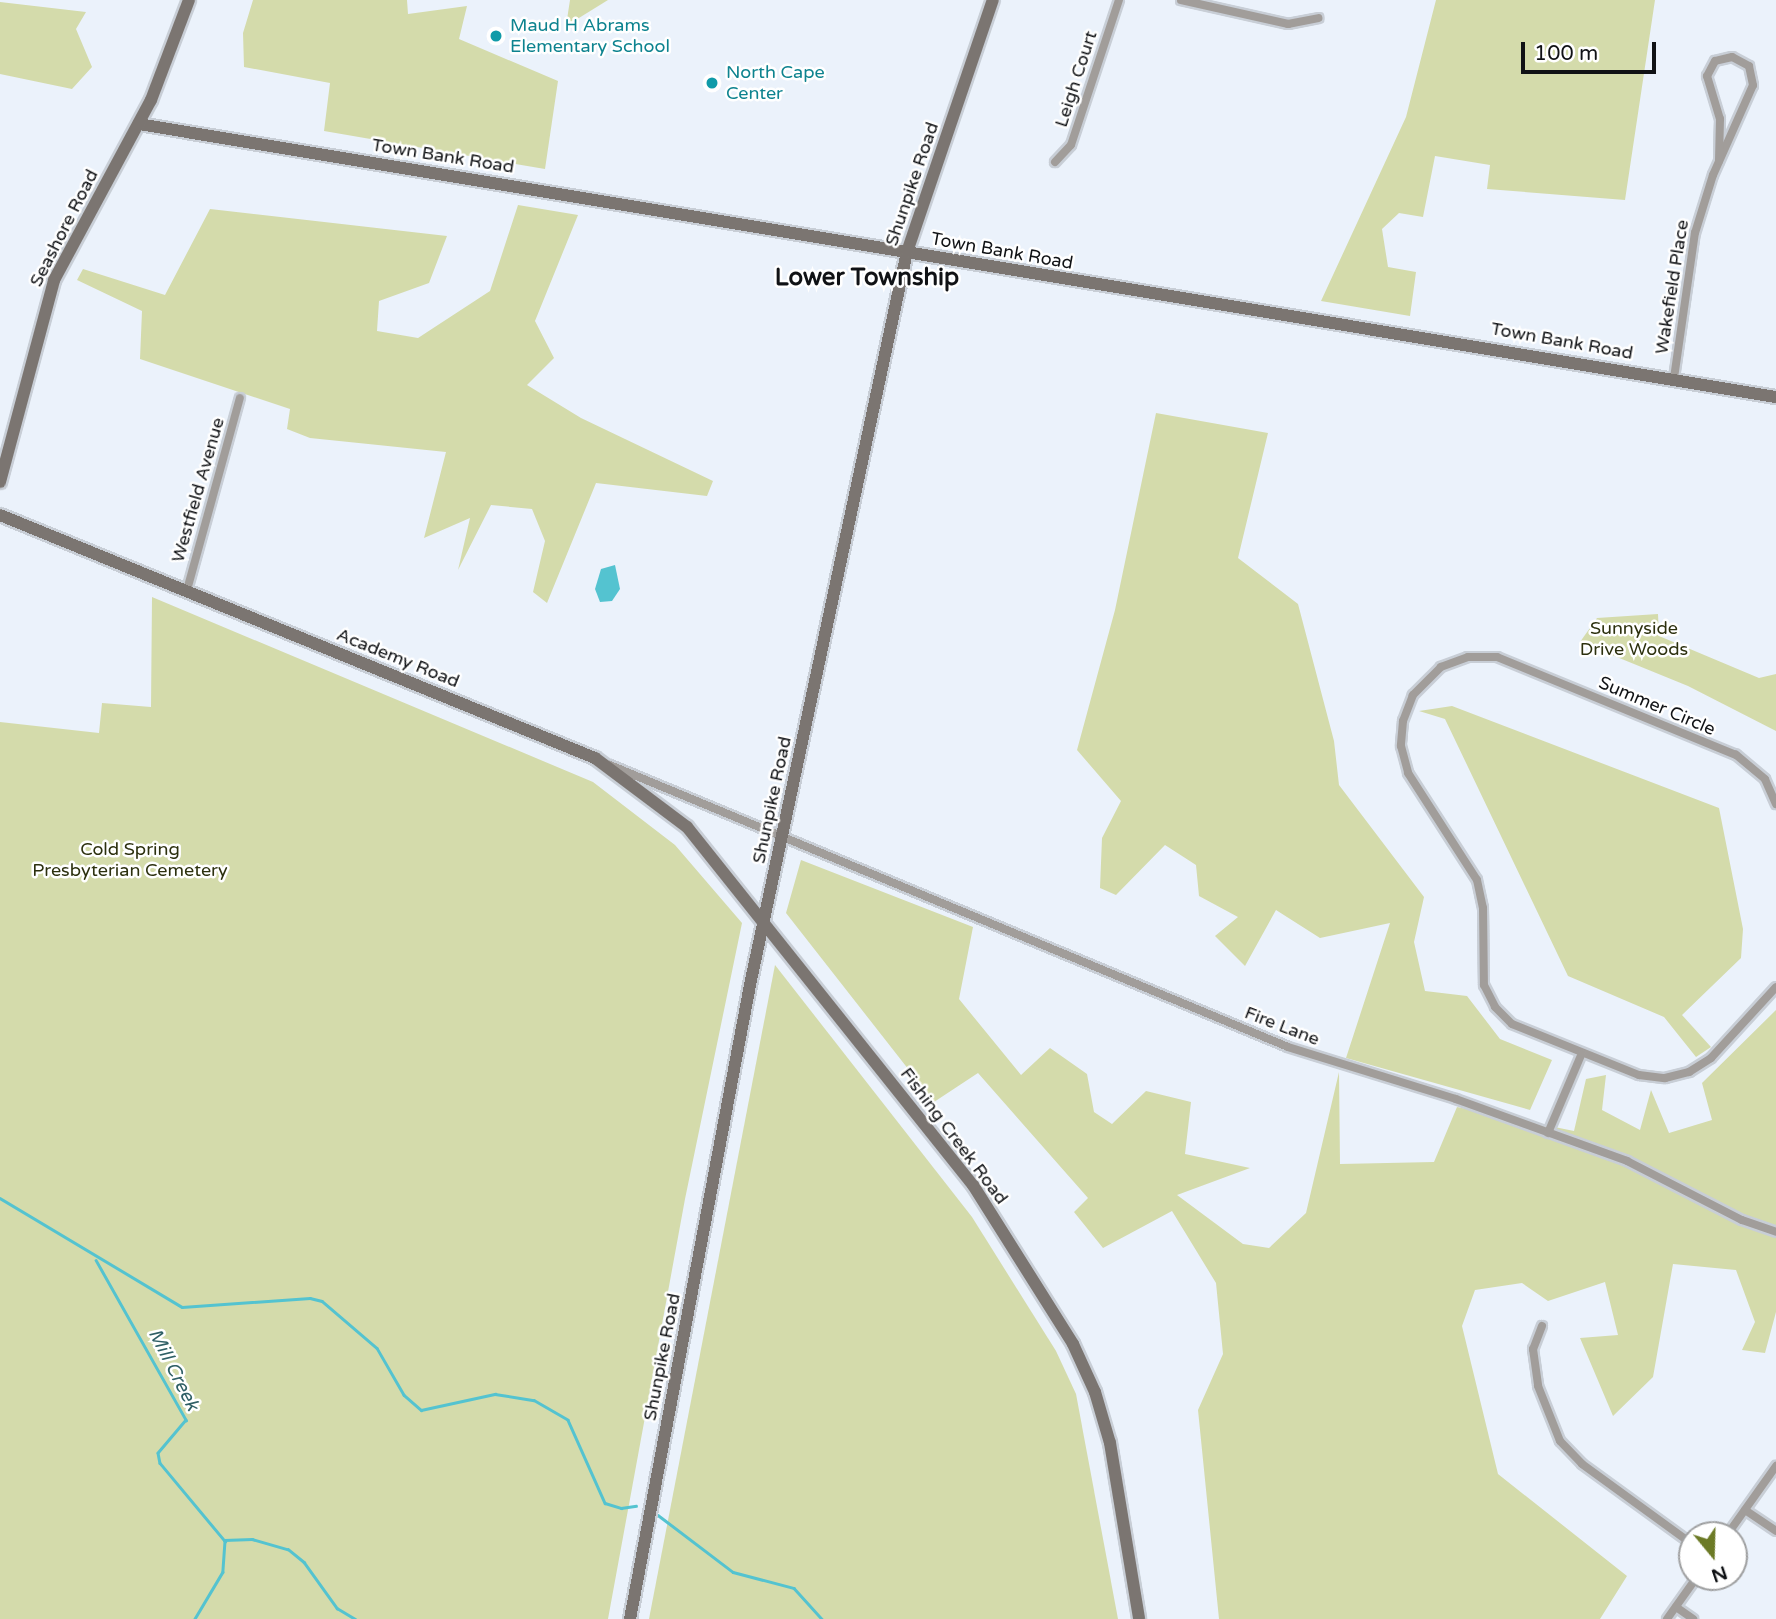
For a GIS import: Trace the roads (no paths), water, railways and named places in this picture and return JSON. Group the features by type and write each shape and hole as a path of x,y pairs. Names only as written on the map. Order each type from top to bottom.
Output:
{"street":[{"name":"Seashore Road","path":"0,482 54,280 139,124 189,0"},
{"name":"Shunpike Road","path":"631,1619 764,919 907,252 993,0"},
{"name":"Leigh Court","path":"1055,162 1071,145 1119,0"},
{"path":"1181,0 1288,24 1318,18"},
{"name":"Wakefield Place","path":"1674,379 1695,233 1719,161 1753,79 1747,63 1732,57 1715,61 1706,76 1720,119 1719,161"},
{"name":"Town Bank Road","path":"139,124 1776,397"},
{"name":"Westfield Avenue","path":"187,590 240,398"},
{"name":"Academy Road","path":"0,515 781,836"},
{"name":"Summer Circle","path":"1776,804 1765,779 1736,755 1509,660 1482,656 1454,661 1421,684 1403,721 1403,759 1477,880 1483,908 1482,973 1489,997 1512,1024 1582,1053 1651,1077 1689,1072 1711,1058 1776,987"},
{"name":"Fishing Creek Road","path":"595,758 687,827 764,919 973,1185 1073,1343 1095,1392 1111,1443 1139,1619"},
{"name":"Fire Lane","path":"781,836 1288,1047 1627,1161 1742,1220 1776,1232"},
{"path":"1548,1133 1582,1053"},
{"path":"1542,1326 1533,1349 1538,1386 1560,1441 1582,1464 1678,1534"},
{"path":"1737,1521 1776,1466"},
{"path":"1745,1510 1776,1531"},
{"path":"1667,1619 1687,1591"},
{"path":"1676,1607 1693,1619"}],"water":[{"path":"615,565 620,589 612,601 600,602 595,589 601,569"}],"waterway":[{"path":"0,1198 182,1307 310,1298 322,1301 377,1348 404,1395 421,1410 495,1394 534,1400 568,1420 605,1503 621,1508 636,1506"},
{"name":"Mill Creek","path":"96,1260 186,1420 158,1453 160,1463 225,1541 223,1572 195,1619"},
{"path":"658,1515 733,1572 794,1588 822,1619"},
{"path":"224,1540 252,1539 288,1549 304,1562 337,1608 355,1619"}],"place":[{"name":"Maud H Abrams Elementary School","path":"496,36"},
{"name":"North Cape Center","path":"712,83"}],"district":[{"name":"Lower Township","path":"867,278"}],"park label":[{"name":"Sunnyside Drive Woods","path":"1634,639"},
{"name":"Cold Spring Presbyterian Cemetery","path":"130,860"}]}
